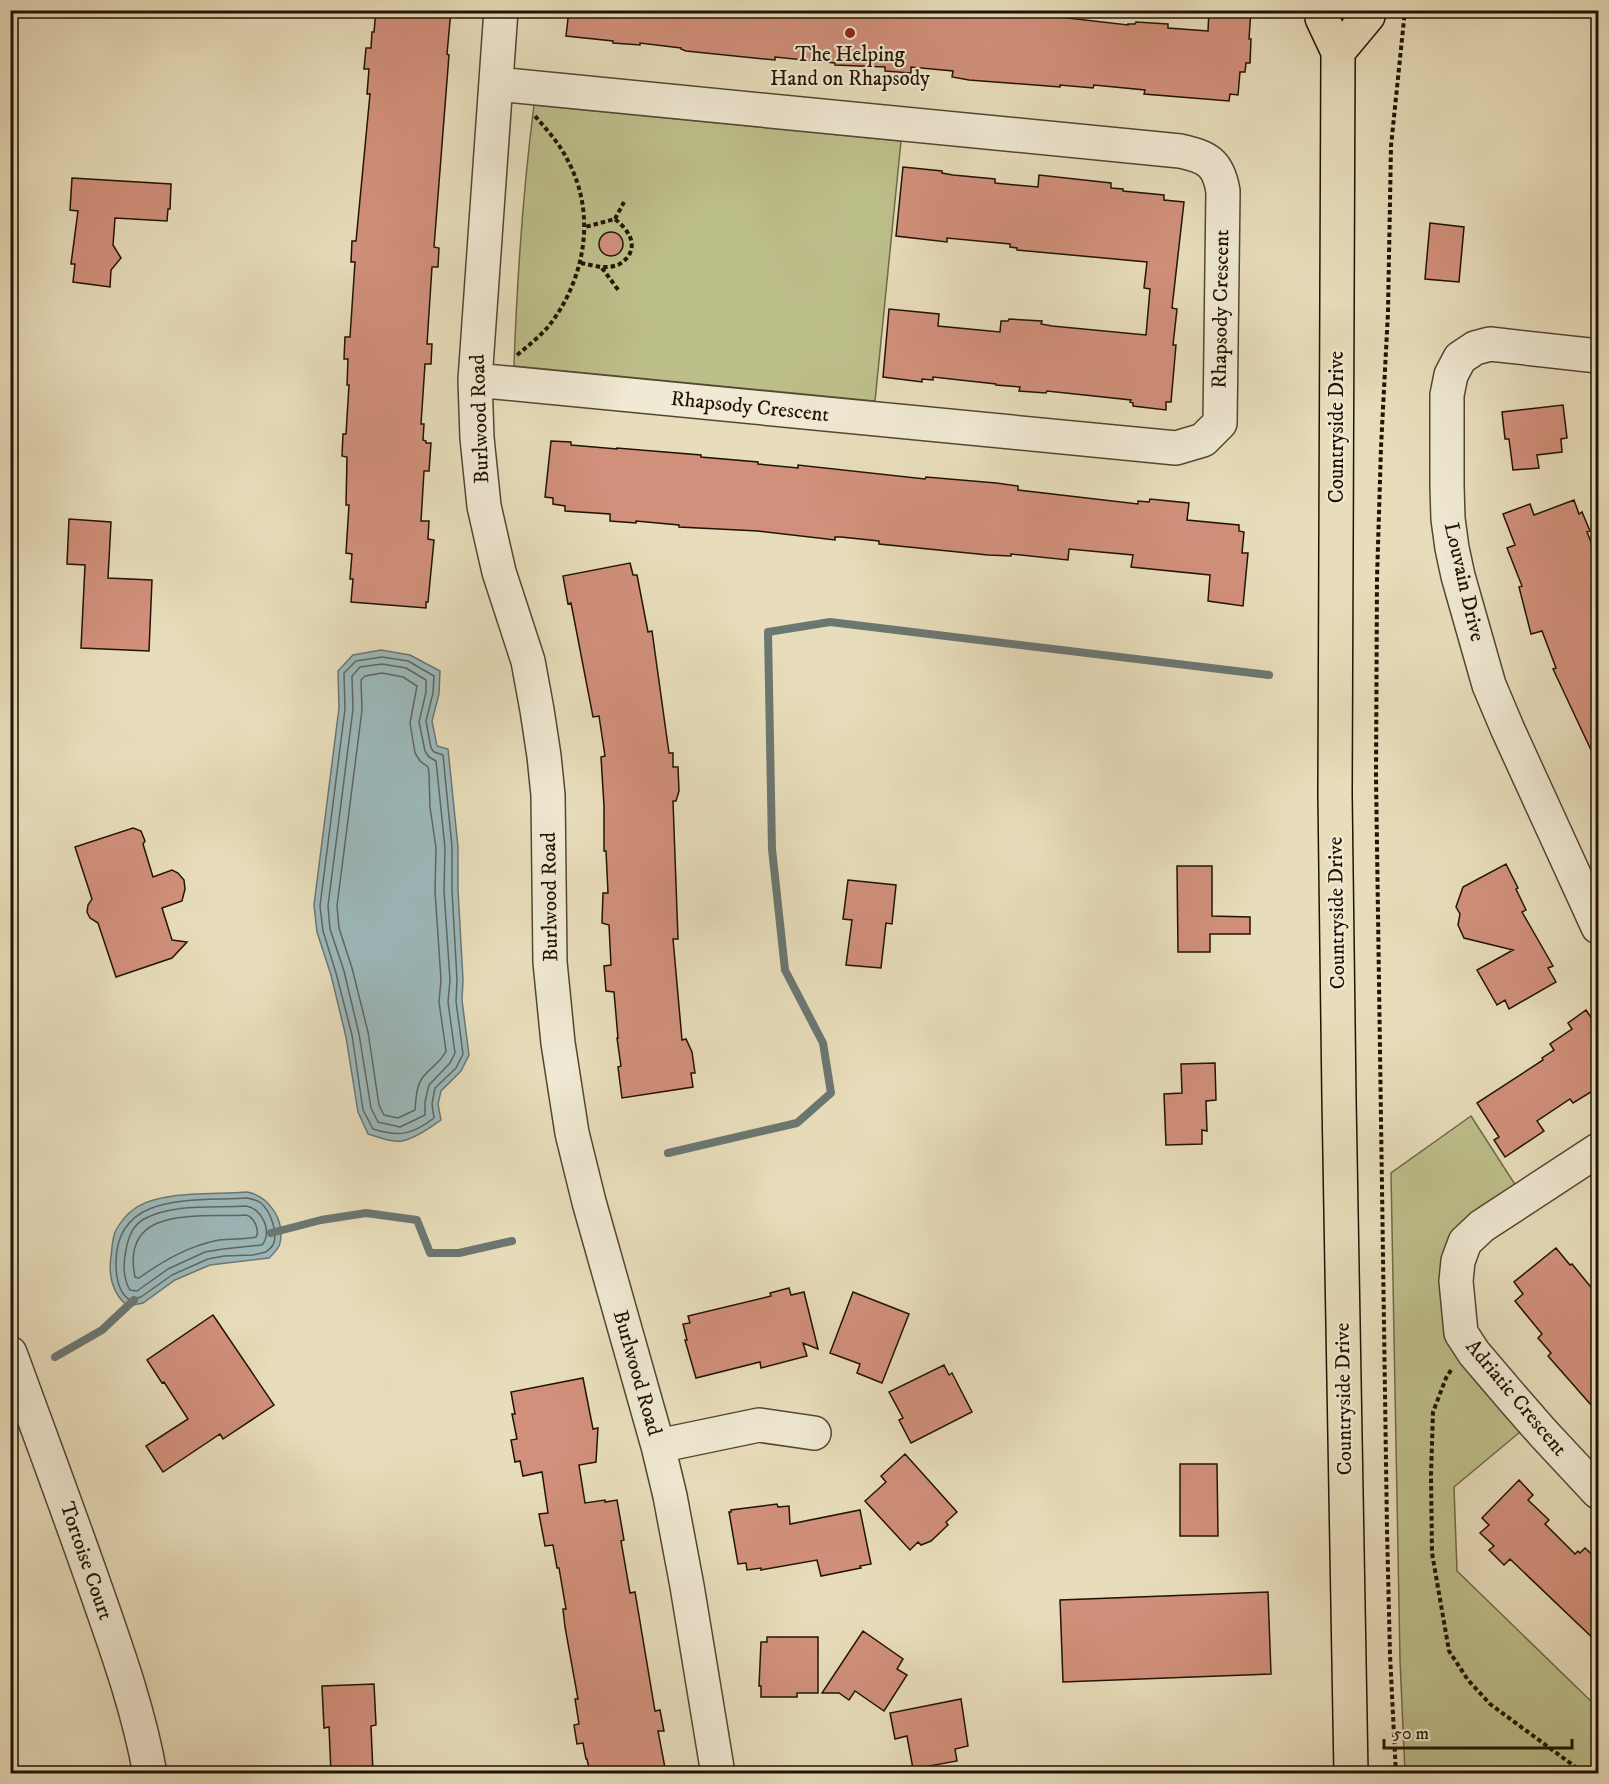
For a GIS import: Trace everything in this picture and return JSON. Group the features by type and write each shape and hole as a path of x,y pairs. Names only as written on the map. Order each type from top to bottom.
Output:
{"main road":[{"name":"Countryside Drive","path":"1322,10 1322,18 1338,52 1335,795 1351,1773"},
{"path":"1338,52 1368,16 1368,10"}],"street":[{"name":"Burlwood Road","path":"501,10 475,380 477,438 484,506 499,572 528,661 544,756 548,795 550,962 558,1042 572,1133 670,1497 718,1773"},
{"name":"Rhapsody Crescent","path":"475,380 1176,448 1203,440 1220,423 1223,191 1221,178 1214,165 1200,155 1144,147 496,84"},
{"name":"Louvain Drive","path":"1599,356 1490,344 1475,348 1460,358 1450,375 1447,395 1447,486 1448,519 1458,576 1490,685 1508,730 1599,927"},
{"name":"Adriatic Crescent","path":"1599,1150 1482,1226 1465,1242 1458,1261 1456,1281 1461,1333 1474,1353 1543,1433 1599,1492"},
{"name":"Tortoise Court","path":"10,1353 61,1489 118,1655 144,1740 150,1773"},
{"path":"658,1446 759,1425 814,1433"}],"path":[{"path":"1396,1773 1387,1530 1376,777 1377,614 1381,447 1388,312 1391,146 1405,10"},
{"path":"510,361 548,327 562,307 581,263 585,227 578,185 569,161 529,109"},
{"path":"585,227 615,219 624,202"},
{"path":"581,263 602,267 615,266 627,259 632,243 629,234 615,219"},
{"path":"602,267 620,291"},
{"path":"1452,1369 1446,1378 1433,1412 1431,1475 1432,1552 1449,1651 1468,1680 1490,1704 1585,1773"}],"green space":[{"path":"534,105 901,141 875,401 514,366 521,235"},
{"path":"1471,1116 1516,1186 1472,1214 1454,1231 1448,1242 1443,1254 1444,1334 1468,1370 1520,1432 1454,1487 1457,1571 1598,1708 1598,1773 1405,1773 1400,1660 1391,1173"}],"water":[{"path":"381,650 410,655 440,671 439,694 432,721 437,746 448,749 458,847 462,1000 469,1055 461,1071 441,1091 438,1104 441,1120 407,1140 398,1141 368,1134 358,1112 346,1037 331,975 317,932 314,905 339,708 338,671 353,655"},
{"path":"247,1192 262,1198 274,1210 278,1218 280,1243 269,1258 210,1265 175,1280 143,1303 128,1306 123,1302 115,1291 110,1264 115,1233 131,1211 145,1203 173,1196"}],"building":[{"path":"376,10 451,10 434,247 439,248 438,267 432,267 427,344 432,344 431,364 425,364 421,424 424,424 423,440 431,443 429,471 424,471 421,521 429,521 428,539 434,540 426,608 351,602 352,554 346,553 349,505 346,505 347,457 342,456 343,434 346,434 349,385 347,385 348,359 344,359 345,337 350,337 355,262 351,262 352,241 356,241 370,94 367,94 369,69 364,69 366,48 371,48"},
{"path":"569,10 908,10 958,15 958,10 998,10 1128,25 1136,22 1168,24 1168,28 1208,31 1209,10 1251,10 1250,63 1246,63 1245,72 1240,72 1238,95 1230,94 1229,101 1144,94 1145,90 1094,85 1093,88 1060,85 1060,87 969,80 952,77 953,71 911,67 911,73 885,71 885,67 835,65 835,63 775,57 775,60 686,51 681,48 640,43 640,45 613,43 613,41 566,36"},
{"path":"903,167 995,179 995,183 1038,187 1039,175 1111,183 1111,188 1164,195 1164,200 1184,202 1172,308 1177,309 1173,345 1176,345 1171,402 1166,402 1166,410 1133,406 1131,400 1047,391 1046,393 1019,391 1020,387 996,384 933,377 933,380 922,379 922,382 883,377 889,309 939,314 938,326 1000,332 1001,321 1009,319 1042,321 1041,324 1052,326 1146,335 1150,289 1144,288 1147,262 1017,250 1017,248 1010,247 1010,244 947,238 947,242 896,236"},
{"path":"72,178 171,184 167,221 115,218 113,245 121,258 111,270 110,287 73,282 75,264 71,264 78,211 70,210"},
{"path":"1430,223 1464,227 1459,282 1425,279"},
{"path":"611,232 620,235 623,244 620,253 611,256 602,253 599,244 602,235"},
{"path":"1563,405 1567,438 1561,439 1562,452 1537,455 1539,468 1513,470 1509,439 1505,439 1502,412"},
{"path":"551,441 571,442 571,445 701,455 701,457 798,468 798,465 925,479 926,477 996,483 1018,486 1018,490 1138,504 1138,501 1149,502 1150,499 1189,503 1187,520 1239,525 1239,531 1244,532 1242,553 1248,553 1243,606 1208,601 1210,575 1131,567 1133,555 1069,549 1068,560 1011,554 1011,556 988,555 879,544 879,541 841,537 835,537 835,540 758,531 610,521 610,514 565,511 565,506 553,504 553,498 545,497"},
{"path":"1574,500 1579,514 1582,512 1590,531 1587,532 1599,562 1599,767 1553,669 1556,668 1542,631 1531,634 1519,587 1522,586 1507,548 1515,545 1503,514 1530,504 1534,515"},
{"path":"69,519 111,522 108,578 152,580 149,651 81,648 85,565 67,564"},
{"path":"630,563 633,575 637,575 648,632 652,631 669,753 673,753 673,767 678,767 679,791 676,801 673,801 678,939 673,939 682,1040 686,1039 692,1052 695,1073 691,1073 693,1087 622,1098 614,992 606,991 604,966 611,965 609,925 602,923 603,893 608,893 606,851 604,851 601,757 605,756 599,716 593,717 571,603 568,604 563,576"},
{"path":"133,828 141,831 153,877 172,870 184,880 185,889 182,901 162,908 172,940 187,942 172,958 116,977 98,923 90,918 87,912 92,899 75,847"},
{"path":"1506,864 1526,910 1522,912 1553,966 1548,968 1556,982 1509,1009 1505,1000 1497,1005 1477,970 1513,950 1464,938 1458,925 1460,914 1456,907 1463,887"},
{"path":"1177,866 1212,866 1212,916 1250,917 1250,934 1210,934 1210,952 1178,952"},
{"path":"848,880 896,885 892,924 886,923 881,968 846,965 852,920 843,919"},
{"path":"1586,1010 1599,1029 1599,1087 1573,1103 1570,1099 1537,1121 1544,1131 1505,1157 1494,1140 1499,1137 1477,1103 1543,1060 1542,1058 1554,1050 1550,1044 1572,1029 1568,1023"},
{"path":"1215,1063 1216,1100 1206,1101 1207,1131 1202,1130 1202,1144 1166,1145 1164,1094 1182,1093 1181,1064"},
{"path":"1556,1248 1599,1297 1599,1414 1548,1356 1551,1353 1538,1338 1542,1334 1515,1301 1523,1294 1514,1282"},
{"path":"789,1288 791,1295 804,1292 818,1349 803,1343 807,1356 761,1368 760,1362 696,1378 685,1340 687,1340 683,1324 690,1323 688,1316 771,1296 770,1293"},
{"path":"853,1292 909,1314 882,1383 857,1373 860,1364 830,1353"},
{"path":"213,1315 274,1405 223,1439 220,1434 163,1472 146,1446 188,1419 147,1360"},
{"path":"944,1365 949,1375 952,1373 972,1412 911,1443 899,1420 903,1418 889,1392"},
{"path":"583,1378 593,1429 598,1428 596,1462 579,1465 585,1503 617,1500 630,1593 635,1592 655,1711 660,1710 664,1731 658,1731 666,1773 590,1773 583,1743 577,1744 574,1725 579,1724 575,1699 578,1699 565,1627 563,1609 566,1609 559,1568 557,1568 553,1545 545,1546 539,1514 548,1513 542,1472 523,1476 520,1461 515,1462 511,1440 517,1439 511,1392"},
{"path":"905,1454 957,1512 946,1522 948,1525 931,1541 921,1545 918,1542 910,1550 865,1501 886,1482 881,1476"},
{"path":"1180,1464 1217,1464 1218,1536 1180,1536"},
{"path":"1519,1480 1533,1495 1528,1500 1549,1520 1545,1524 1575,1554 1585,1548 1599,1561 1599,1644 1510,1559 1504,1565 1489,1550 1494,1546 1480,1533 1489,1525 1482,1518"},
{"path":"777,1504 778,1507 789,1506 790,1524 860,1510 871,1564 821,1576 817,1560 761,1570 761,1568 747,1570 746,1563 738,1564 729,1512"},
{"path":"1268,1592 1271,1674 1063,1682 1060,1600"},
{"path":"863,1631 903,1659 897,1669 907,1675 884,1711 855,1691 849,1700 839,1693 822,1693"},
{"path":"767,1637 818,1637 818,1693 797,1693 797,1697 761,1697 761,1686 759,1686 761,1642 767,1642"},
{"path":"374,1684 376,1725 371,1726 373,1773 331,1773 329,1727 324,1728 322,1686"},
{"path":"961,1699 968,1746 955,1749 957,1761 913,1769 907,1736 895,1739 890,1713"}],"waterway":[{"path":"668,1153 797,1123 831,1093 823,1043 785,970 772,849 768,632 830,622 1269,675"},
{"path":"271,1233 321,1220 366,1213 417,1220 430,1253 459,1253 512,1241"},
{"path":"55,1357 102,1330 134,1300"}],"place":[{"name":"The Helping Hand on Rhapsody","path":"850,33"}]}
